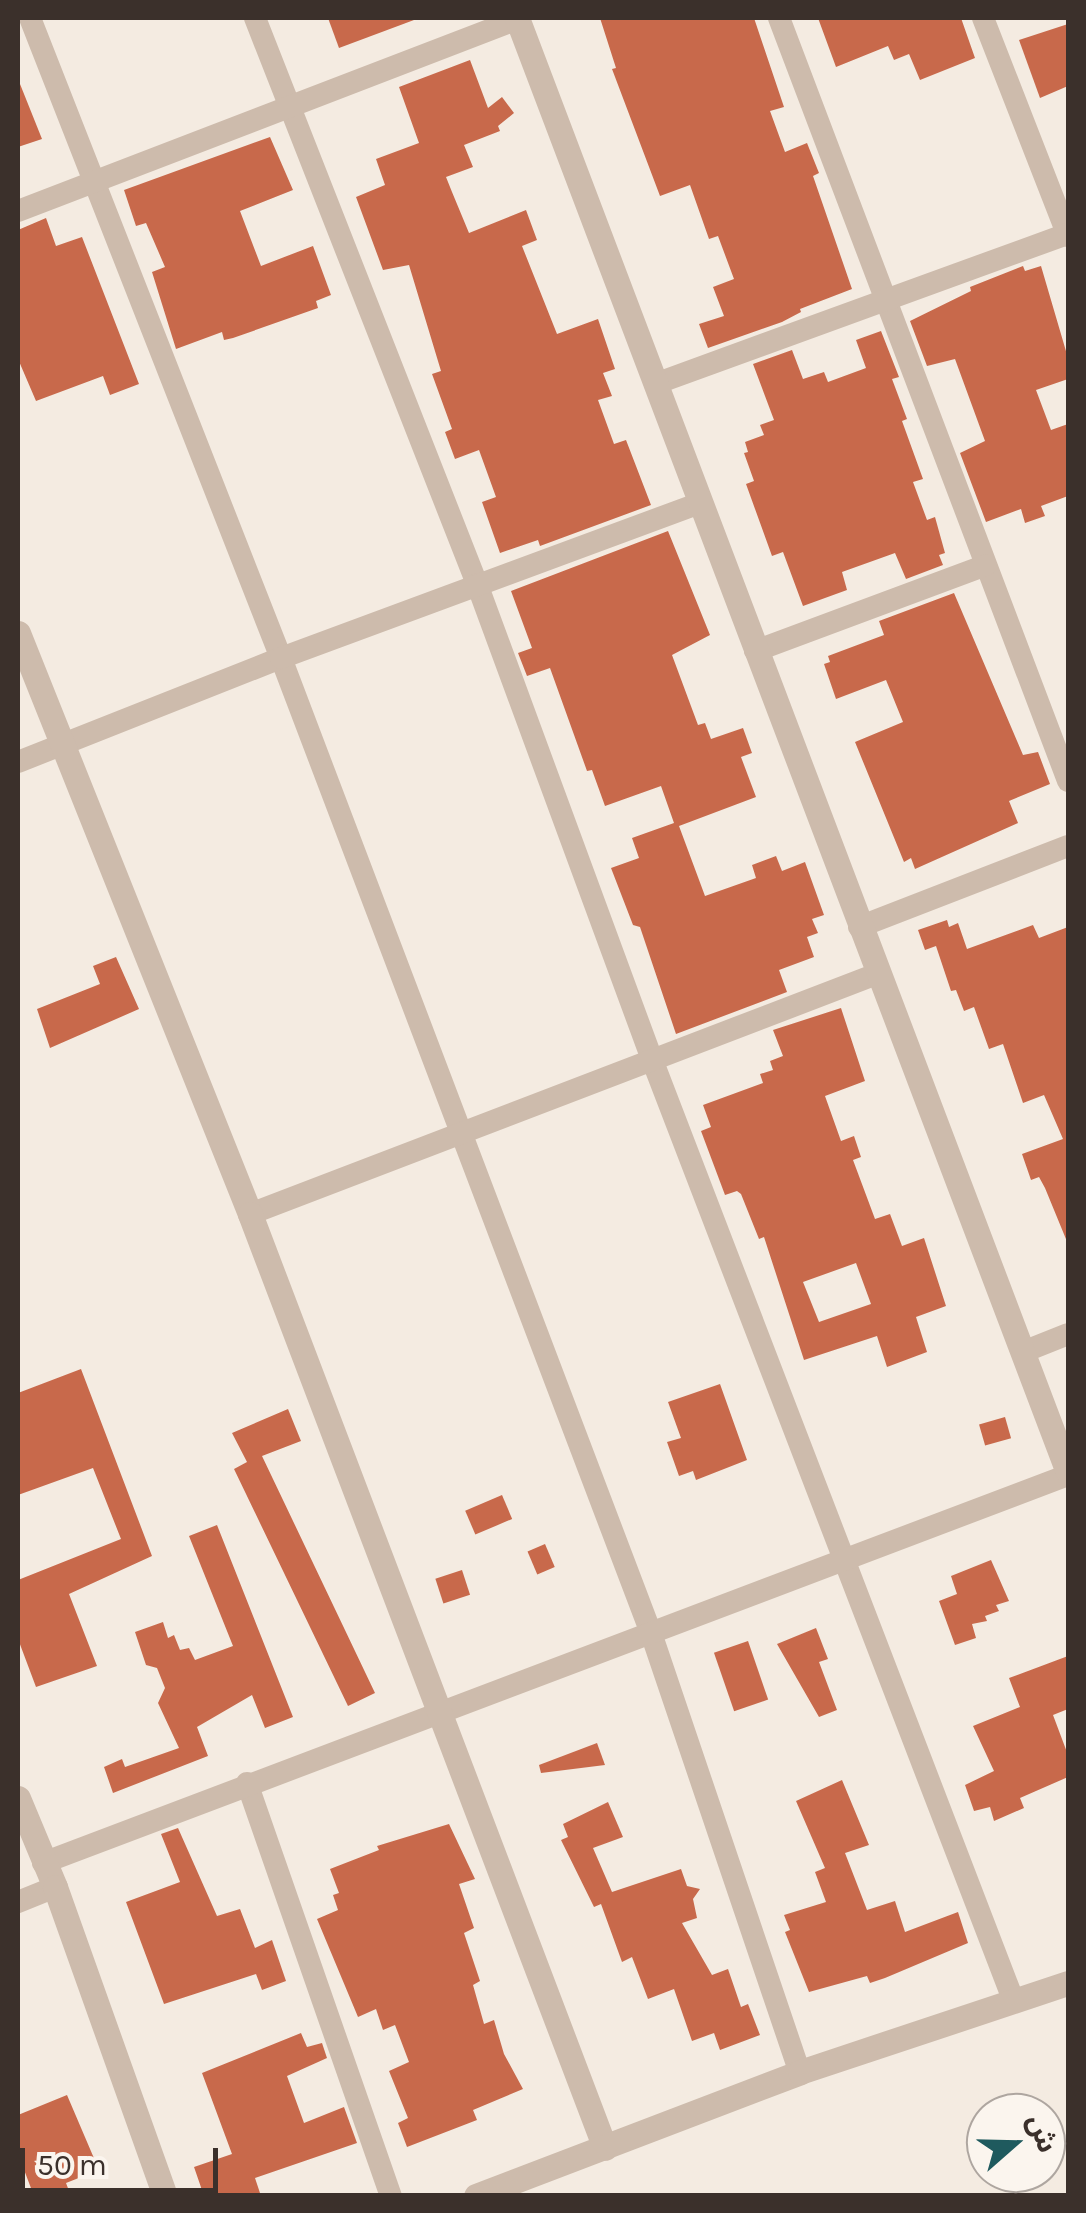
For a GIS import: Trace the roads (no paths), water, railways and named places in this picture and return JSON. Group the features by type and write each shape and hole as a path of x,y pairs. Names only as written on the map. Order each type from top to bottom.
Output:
{"street":[{"path":"30,18 281,658 651,1632 800,2072"},
{"path":"254,18 478,584 653,1062 1014,2002"},
{"path":"18,211 518,18 1068,1474 247,1782 44,1863"},
{"path":"779,18 1068,781"},
{"path":"655,384 1068,234 983,18"},
{"path":"18,762 281,658 700,503"},
{"path":"755,651 986,564"},
{"path":"18,634 250,1214 605,2148"},
{"path":"859,927 1068,846"},
{"path":"250,1214 876,974"},
{"path":"1023,1352 1068,1334"},
{"path":"247,1782 391,2196"},
{"path":"18,1798 55,1887 166,2196"},
{"path":"18,1902 55,1887"},
{"path":"476,2196 800,2072 1068,1983"}]}
